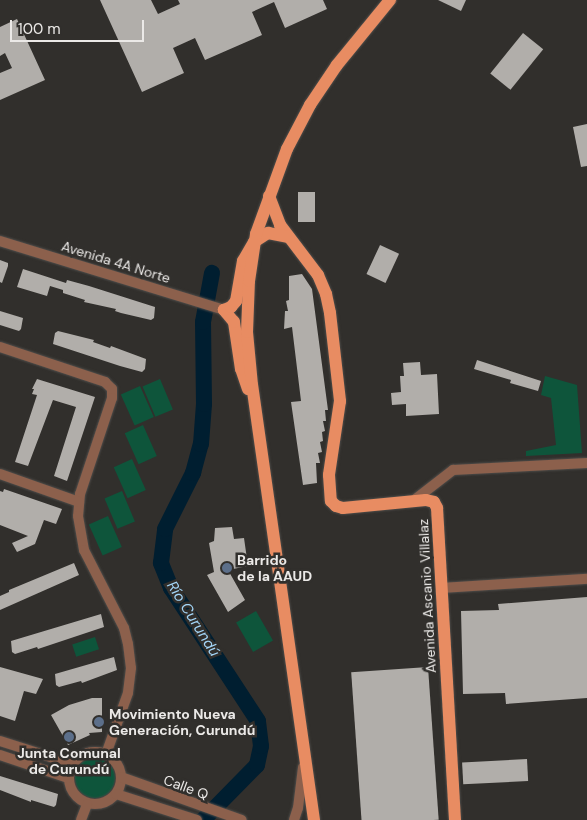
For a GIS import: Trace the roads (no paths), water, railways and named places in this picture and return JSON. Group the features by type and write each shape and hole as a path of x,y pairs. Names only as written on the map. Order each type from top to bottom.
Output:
{"main road":[{"path":"314,820 255,405 247,332 249,281 254,242 287,149 310,105 336,65 390,0"},
{"name":"Avenida Ascanio Villalaz","path":"269,196 277,220 318,275 326,294 330,312 340,401 329,476 330,499 336,506 343,508 426,500 434,502 437,508 455,820"},
{"path":"221,310 231,307 236,301 243,261 254,242 268,233 290,237"},
{"path":"221,310 234,322 242,374 255,405"}],"street":[{"name":"Avenida 4A Norte","path":"0,241 221,310"},
{"path":"0,347 105,382 112,389 112,398 90,462 79,502 78,516 84,550 124,628 131,668 128,693 106,754"},
{"path":"412,501 453,470 587,463"},
{"path":"0,474 79,502"},
{"path":"442,588 587,580"},
{"path":"0,741 72,764"},
{"path":"98,752 106,754 115,761 121,777 116,794 103,804 87,804 80,801 71,791 68,778 72,764 84,754 98,752"},
{"path":"0,755 68,778"},
{"path":"294,820 298,808 305,756"},
{"name":"Calle Q","path":"121,777 195,805 242,820"},
{"name":"Calle Q","path":"116,794 198,820"},
{"path":"81,820 87,804"}],"waterway":[{"name":"Río Curundú","path":"203,820 257,765 261,746 258,721 171,588 161,563 165,529 193,473 201,444 204,404 203,322 212,273"}],"place":[{"name":"Barrido de la AAUD","path":"227,568"},
{"name":"Movimiento Nueva Generación, Curundú","path":"99,722"},
{"name":"Junta Comunal de Curundú","path":"69,737"}]}
